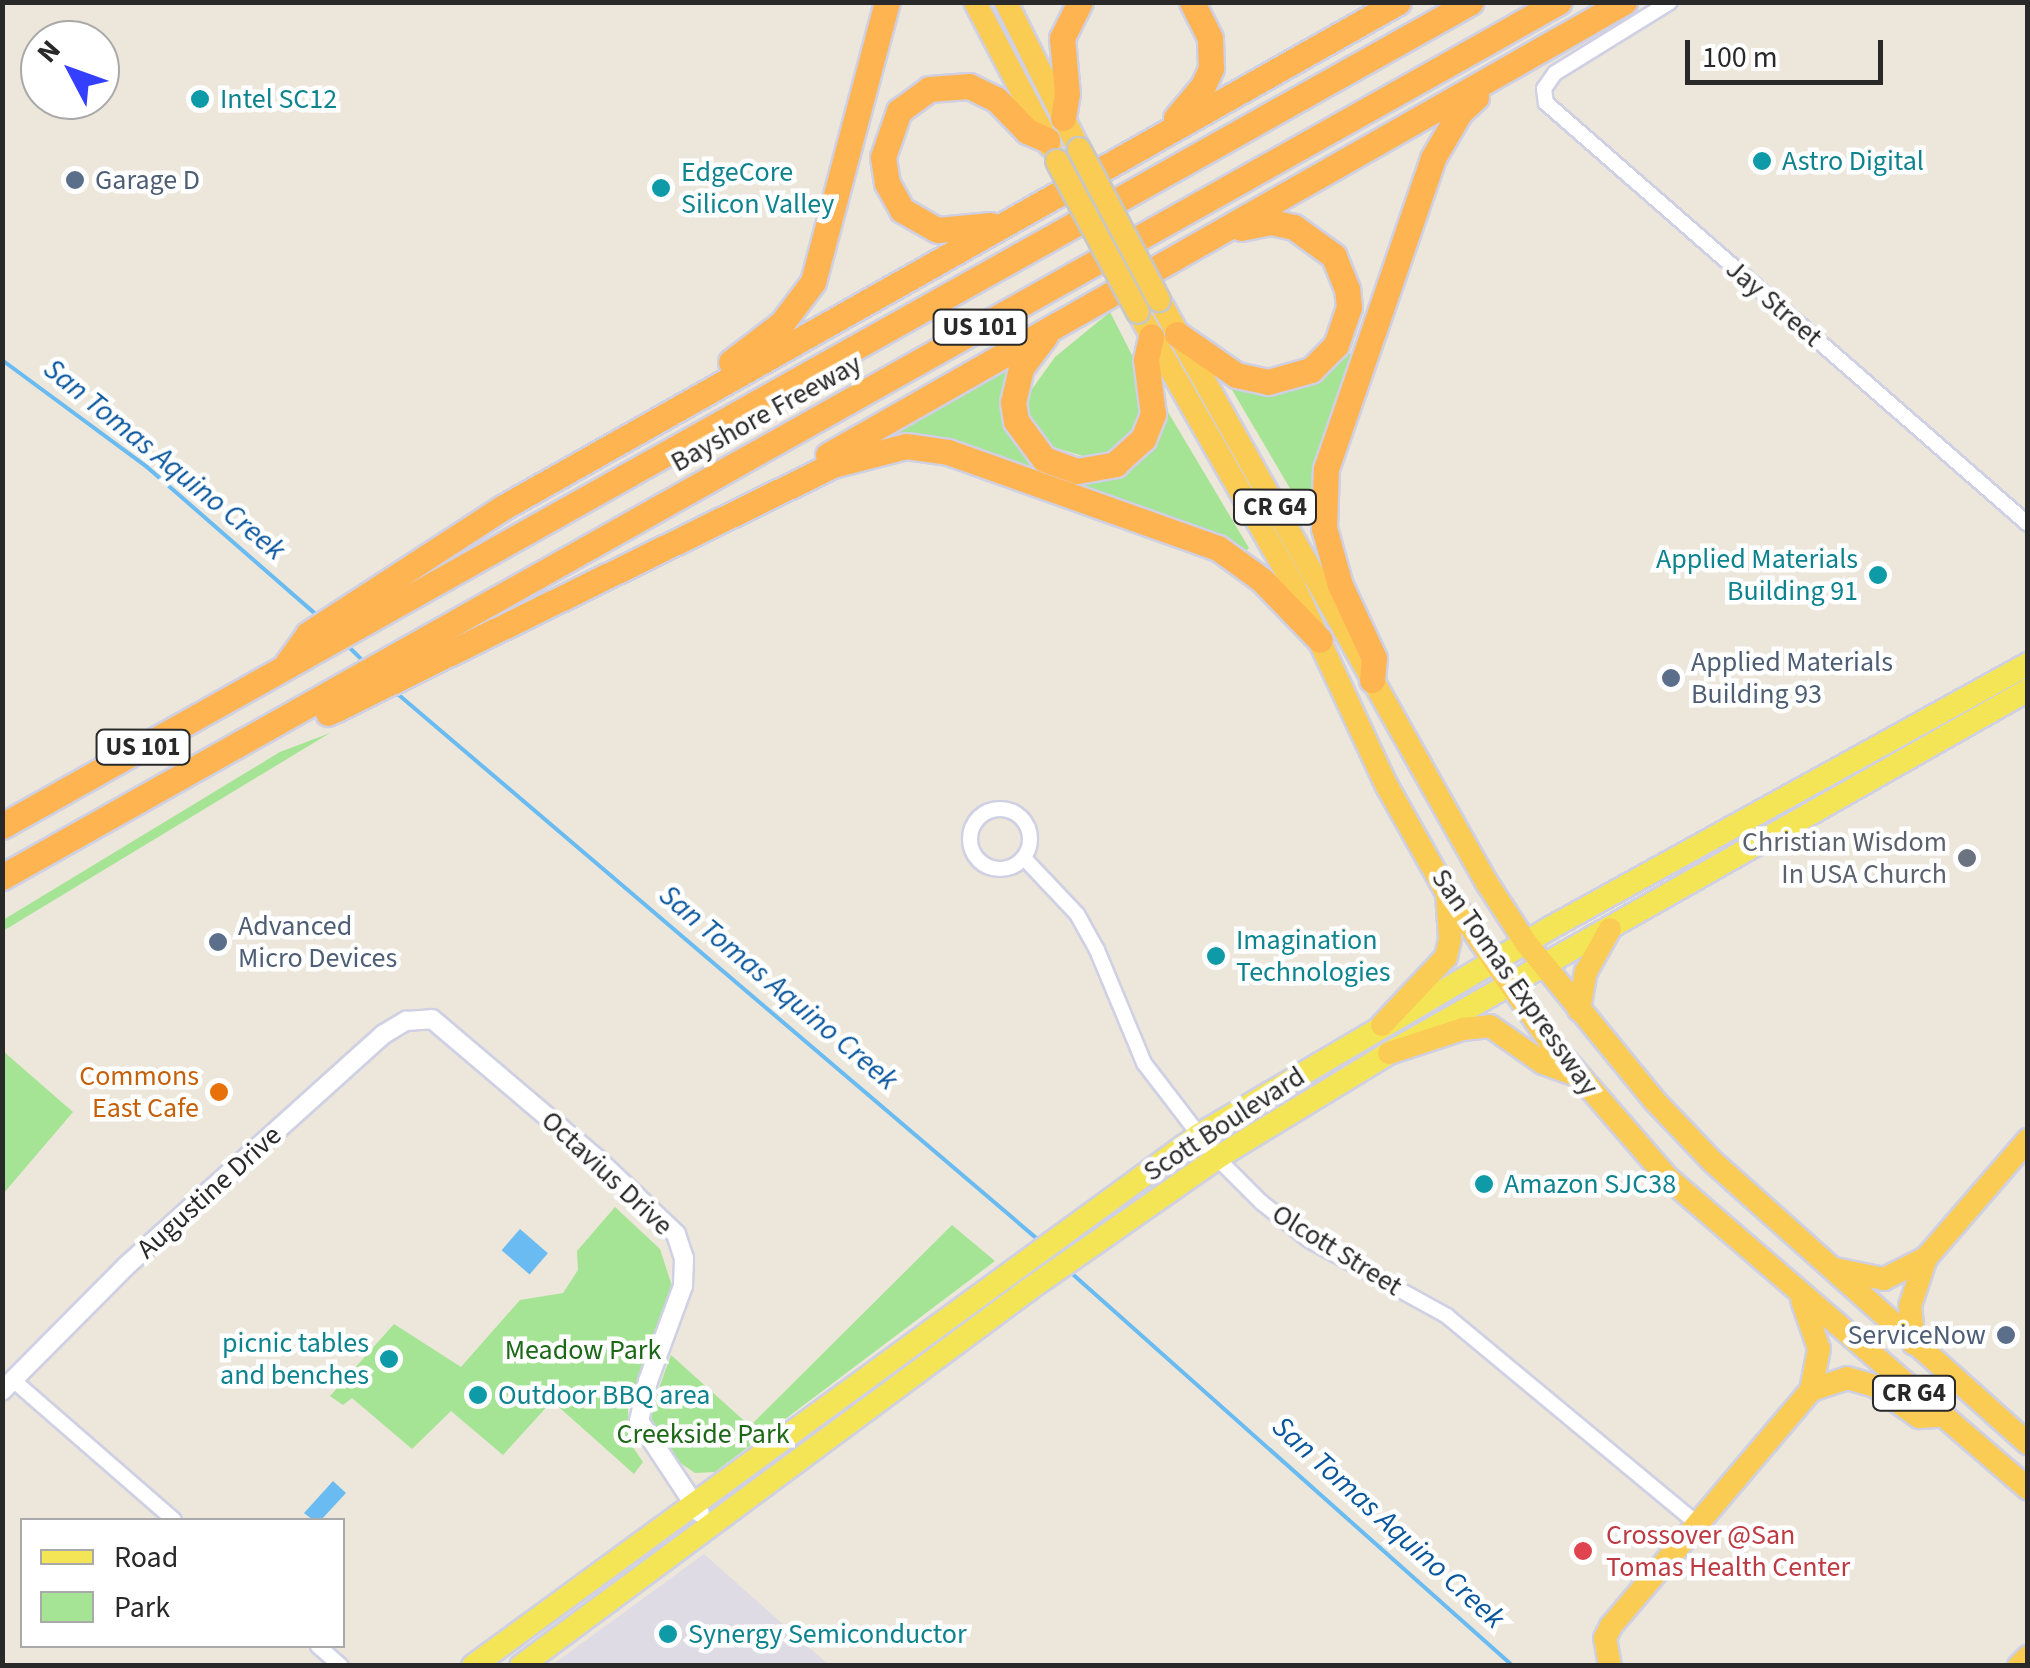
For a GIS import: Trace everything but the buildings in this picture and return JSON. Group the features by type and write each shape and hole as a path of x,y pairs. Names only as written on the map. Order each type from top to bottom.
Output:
{"highway":[{"path":"366,610 528,486 726,365 782,323 804,297 818,264 887,2"},
{"name":"CR G4","path":"975,2 1052,150"},
{"name":"CR G4","path":"1006,2 1063,118"},
{"path":"1063,118 1067,94 1062,38 1080,2"},
{"path":"1145,144 1190,104 1210,68 1210,38 1192,2"},
{"path":"502,508 1398,2"},
{"name":"Bayshore Freeway","path":"2,826 284,668 366,610 1471,2"},
{"name":"Bayshore Freeway","path":"2,877 223,754 408,661 1559,2"},
{"path":"676,542 1624,2"},
{"path":"1372,680 1374,658 1340,584 1324,528 1326,469 1433,158 1460,112 1524,61"},
{"path":"1010,221 949,232 912,219 893,197 883,170 891,125 912,98 929,89 959,84 984,91 1052,150"},
{"name":"San Tomas Expressway","path":"1063,118 1126,237 1148,306"},
{"name":"San Tomas Expressway","path":"1052,150 1103,246 1148,306 1320,640 1387,786 1447,892 1492,961 1575,1074 1668,1178 2028,1490"},
{"path":"1055,325 1021,368 1013,402 1016,421 1031,447 1058,466 1077,471 1116,464 1144,439 1152,414 1146,360 1164,336 1236,375 1268,382 1311,370 1344,332 1348,289 1334,256 1320,242 1294,227 1272,222 1218,236"},
{"name":"San Tomas Expressway","path":"1164,336 1372,680 1486,882 1579,1010 1712,1161 2028,1444"},
{"path":"408,661 676,542 833,465 871,452 906,446 948,452 1218,548 1262,580 1320,640"},
{"path":"1382,1024 1446,956 1450,940 1447,892"},
{"path":"1579,1010 1586,972 1610,929"},
{"path":"1389,1053 1463,1028 1490,1026 1543,1063 1575,1074"},
{"path":"1914,1344 1910,1306 1926,1258 2028,1140"},
{"path":"1831,1268 1884,1278 1926,1258"},
{"path":"1610,1666 1605,1638 1611,1626 1811,1390 1819,1349 1800,1295"},
{"path":"1811,1390 1847,1378 1875,1386 1918,1417 1941,1416"},
{"path":"2019,1666 2028,1658"}],"main road":[{"name":"Scott Boulevard","path":"473,1666 1010,1269 1199,1136 1492,961 2028,664"},
{"name":"Scott Boulevard","path":"521,1666 1028,1290 1217,1158 1389,1053 2028,690"}],"street":[{"name":"Jay Street","path":"1670,2 1555,73 1544,89 1546,103 2028,524"},
{"path":"998,809 1024,820 1030,840 1024,858 998,869 980,861 970,835 980,817 998,809"},
{"name":"Olcott Street","path":"1024,858 1077,914 1097,950 1144,1063 1217,1158 1261,1202 1309,1240 1447,1316 1696,1523"},
{"name":"Augustine Drive","path":"8,1386 96,1294 384,1034 406,1021 432,1019"},
{"name":"Octavius Drive","path":"432,1019 620,1180 676,1234 684,1258 682,1294 648,1381 639,1421 710,1525"},
{"path":"8,1386 172,1518"},
{"path":"320,1648 340,1666"}],"shaded area":[{"path":"704,1554 829,1665 552,1665"}],"green space":[{"path":"1110,312 1134,359 1139,403 1143,405 1129,438 1112,452 1086,457 1047,445 1029,419 1027,396 1055,357"},
{"path":"1342,352 1352,354 1313,502 1301,507 1225,378 1238,385"},
{"path":"1011,360 1004,396 1040,467 1036,474 881,447 875,436 946,397 964,394 982,384 990,371"},
{"path":"1165,407 1249,548 1241,556 1081,495 1080,481 1114,475 1149,450 1159,434"},
{"path":"330,733 3,931 3,920 280,752"},
{"path":"3,1051 73,1112 3,1194"},
{"name":"Meadow Park","path":"615,1207 660,1249 672,1286 628,1405 628,1440 643,1462 634,1474 552,1401 503,1455 451,1411 412,1449 352,1398 343,1405 330,1396 394,1324 461,1367 520,1300 563,1293 578,1270 577,1251"},
{"name":"Creekside Park","path":"952,1225 995,1261 715,1472 695,1473 676,1460 651,1429 652,1407 671,1355 750,1426"}],"water":[{"path":"520,1229 548,1253 530,1274 502,1250"},
{"path":"333,1481 346,1493 323,1518 310,1518 304,1513"}],"waterway":[{"name":"San Tomas Aquino Creek","path":"2,360 147,467 319,617"},
{"name":"San Tomas Aquino Creek","path":"347,645 365,663"},
{"name":"San Tomas Aquino Creek","path":"393,690 1041,1242"},
{"name":"San Tomas Aquino Creek","path":"1068,1270 1513,1666"}],"place":[{"name":"Intel SC12","path":"200,99"},
{"name":"Astro Digital","path":"1762,161"},
{"name":"Garage D","path":"75,180"},
{"name":"EdgeCore Silicon Valley","path":"661,188"},
{"name":"Applied Materials Building 91","path":"1878,575"},
{"name":"Applied Materials Building 93","path":"1671,678"},
{"name":"Christian Wisdom In USA Church","path":"1967,858"},
{"name":"Advanced Micro Devices","path":"218,942"},
{"name":"Imagination Technologies","path":"1216,956"},
{"name":"Commons East Cafe","path":"219,1092"},
{"name":"Amazon SJC38","path":"1484,1184"},
{"name":"ServiceNow","path":"2006,1335"},
{"name":"picnic tables and benches","path":"389,1359"},
{"name":"Outdoor BBQ area","path":"478,1395"},
{"name":"Crossover @San Tomas Health Center","path":"1583,1551"},
{"name":"Synergy Semiconductor","path":"668,1634"}]}
